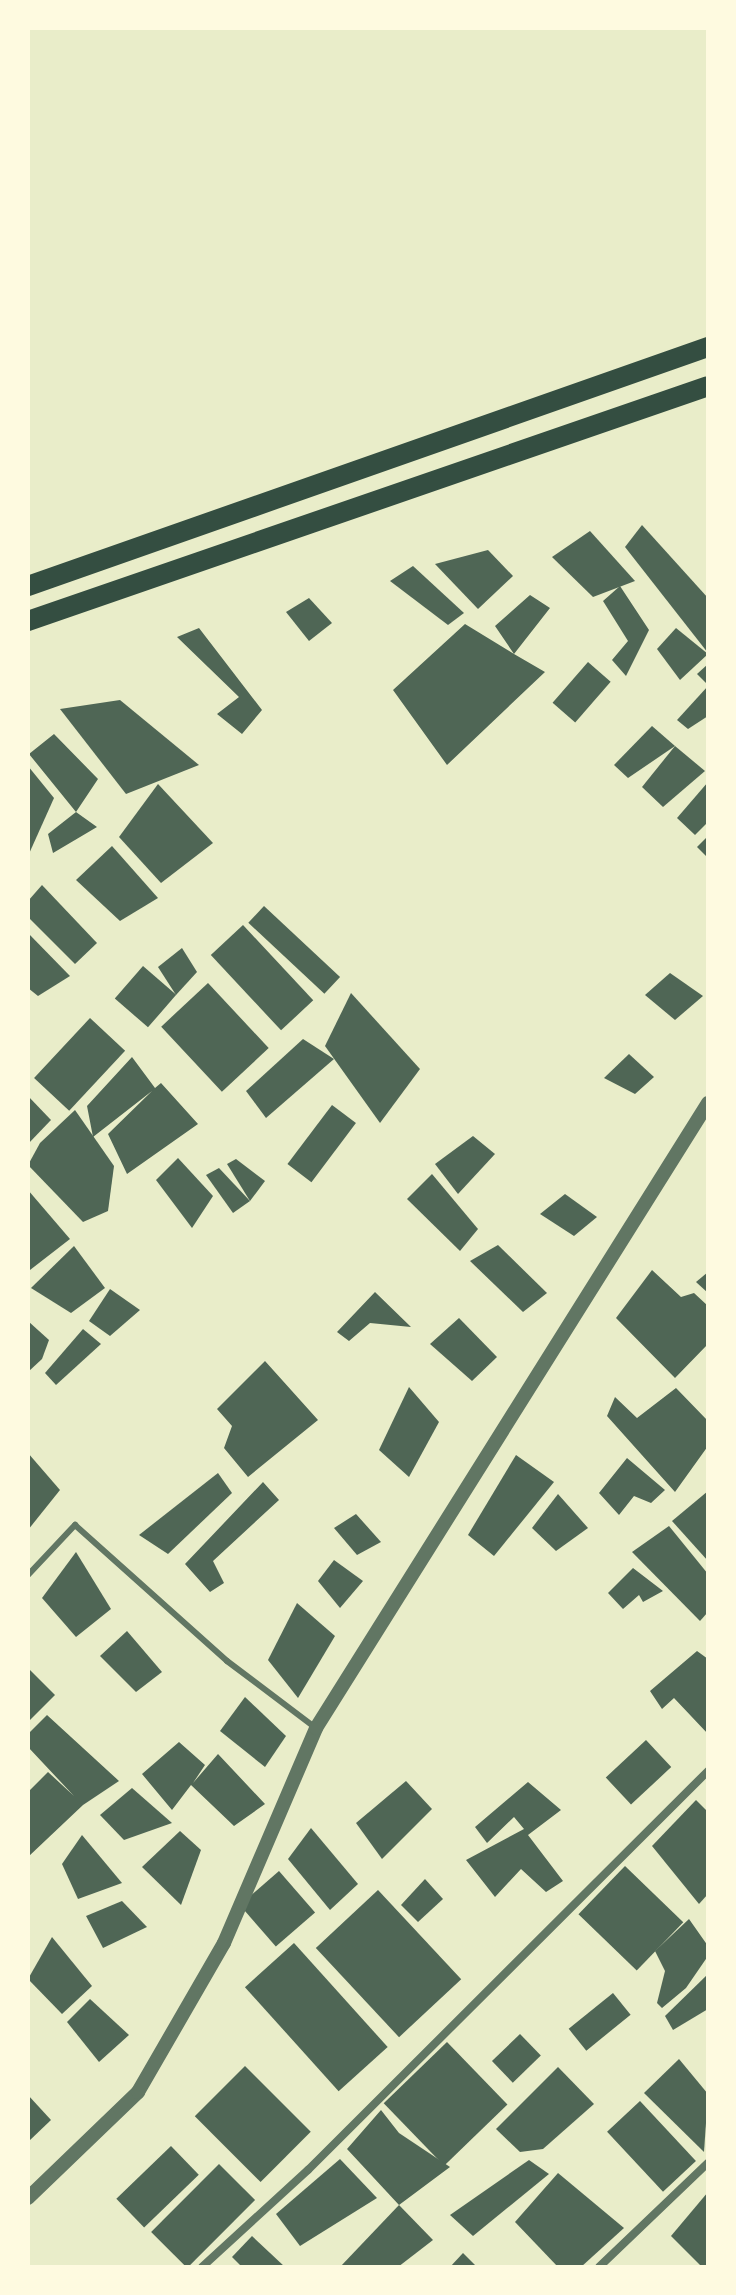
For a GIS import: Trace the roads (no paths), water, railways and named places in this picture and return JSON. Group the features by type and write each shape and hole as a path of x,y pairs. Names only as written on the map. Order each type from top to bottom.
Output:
{"main road":[{"path":"28,586 708,347"},
{"path":"28,621 708,386"}],"street":[{"path":"28,2198 138,2092 224,1943 316,1728 708,1103"},
{"path":"202,2267 308,2170 708,1771"},
{"path":"599,2267 708,2163"}],"lane":[{"path":"28,1575 75,1525 227,1661 316,1728"}]}
